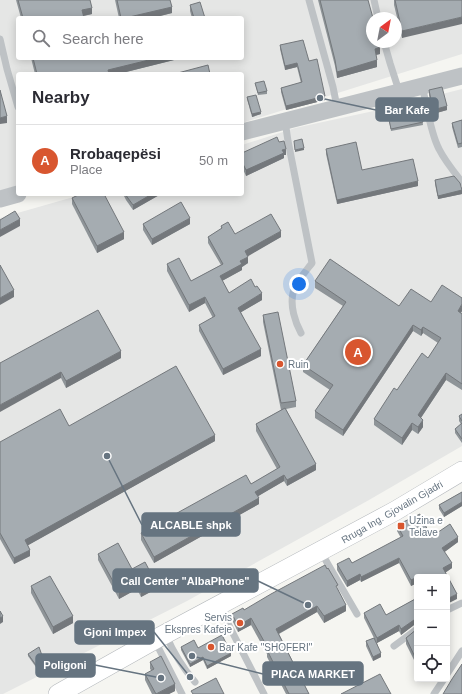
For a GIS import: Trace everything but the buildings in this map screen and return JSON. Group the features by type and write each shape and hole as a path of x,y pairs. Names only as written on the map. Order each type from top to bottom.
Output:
{"main road":[{"name":"Rruga Ing. Gjovalin Gjadri","path":"61,693 160,637 395,512 462,471"}],"street":[{"path":"244,131 462,76"},
{"path":"0,199 16,195"}],"lane":[{"path":"309,0 337,107"},
{"path":"374,0 377,12"},
{"path":"0,39 16,100"},
{"path":"386,48 399,92"},
{"path":"422,86 432,132 438,148 462,182"},
{"path":"285,121 312,263 299,279 293,293 293,308 297,325 301,333"},
{"path":"321,552 357,614"},
{"path":"450,609 462,603"},
{"path":"219,606 264,694"},
{"path":"394,646 414,631"},
{"path":"160,637 170,645 195,682"},
{"path":"160,637 182,694"},
{"path":"450,669 462,651"},
{"path":"434,694 442,682"}],"shaded area":[{"path":"0,0 462,0 462,54 244,122 244,72 16,72 16,188 0,192"},
{"path":"462,89 462,446 369,500 187,601 3,694 0,694 0,218 77,196 244,196 244,144 295,128 383,109"}],"place":[{"name":"Bar Kafe","path":"320,98"},
{"name":"Rrobaqepësi","path":"358,352"},
{"name":"Ruin","path":"280,364"},
{"name":"ALCABLE shpk","path":"107,456"},
{"name":"Uzina e Telave","path":"401,526"},
{"name":"Call Center \"AlbaPhone\"","path":"308,605"},
{"name":"Servis Ekspres Kafeje","path":"240,623"},
{"name":"Bar Kafe \"SHOFERI\"","path":"211,647"},
{"name":"PIACA MARKET","path":"192,656"},
{"name":"Gjoni Impex","path":"190,677"},
{"name":"Poligoni","path":"161,678"}]}
